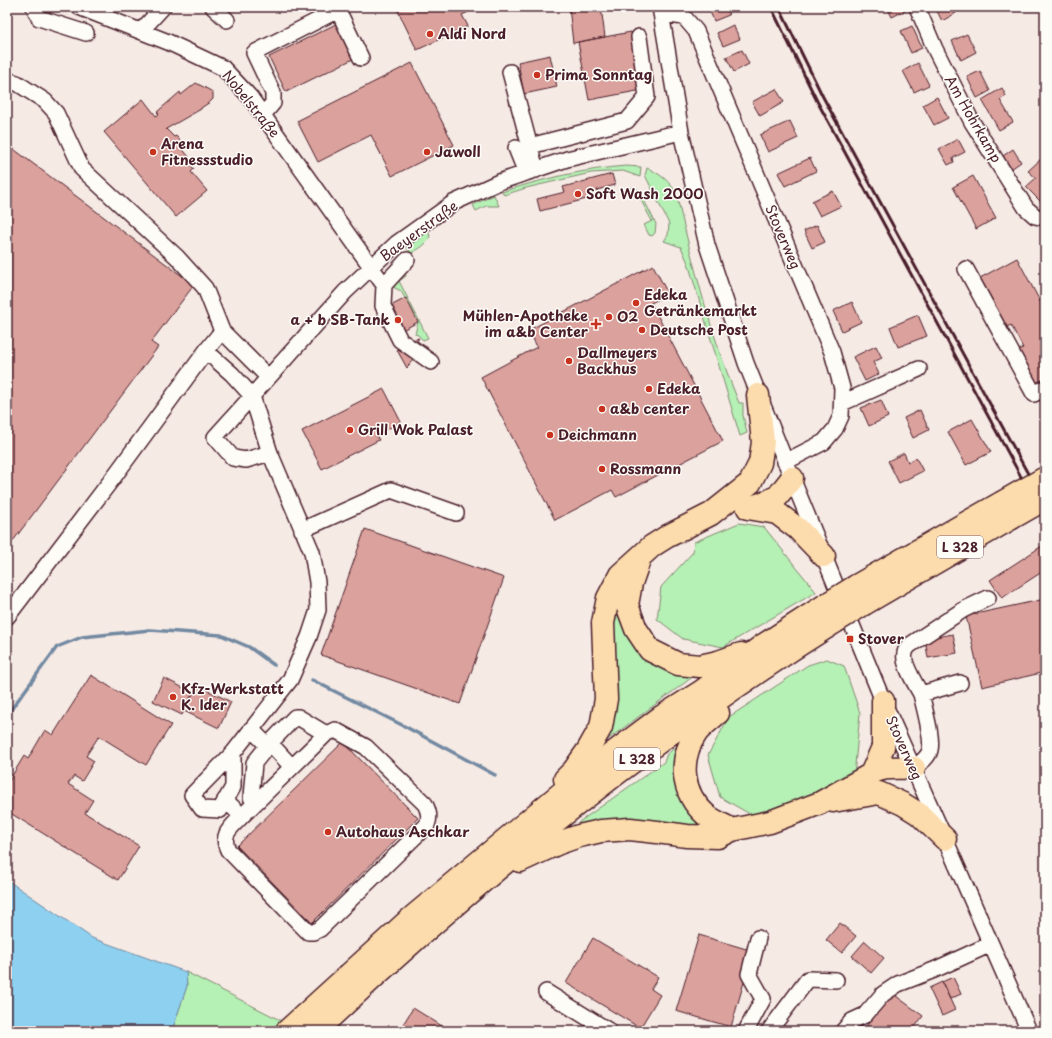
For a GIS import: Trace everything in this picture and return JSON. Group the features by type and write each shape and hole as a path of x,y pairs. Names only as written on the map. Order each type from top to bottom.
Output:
{"highway":[{"path":"747,497 750,483 760,463 763,442 758,395"},
{"path":"508,837 574,770 588,750 601,727 606,699 604,623 608,598 620,575 652,546 668,536 747,497 789,470"},
{"name":"L 328","path":"287,1031 408,920 577,780 661,718 702,691 762,646 831,613 1005,511 1045,478"},
{"path":"747,497 777,513 798,529 824,556"},
{"name":"L 328","path":"1005,511 1045,499"},
{"path":"641,556 630,583 627,605 636,630 650,650 678,664 700,666 718,662 762,646"},
{"name":"L 328","path":"316,1031 419,937 582,799 708,706 783,655 831,613"},
{"path":"732,830 706,816 691,798 684,777 687,751 698,731 783,655"},
{"path":"497,870 559,843 579,836 601,831 630,829 687,836 718,837 732,830 770,822 820,803 868,776 872,772 883,747 883,701"},
{"path":"872,772 882,769 914,768"},
{"path":"820,803 879,793 902,783 914,768"},
{"path":"879,793 904,804 919,814 945,839"}],"street":[{"path":"34,7 39,18 86,33"},
{"name":"Nobelstraße","path":"79,7 168,42 223,68 250,97 384,285"},
{"path":"141,31 163,7"},
{"path":"213,7 227,20"},
{"name":"Am Hohrkamp","path":"917,7 935,49 972,122 1026,208 1035,216 1045,218"},
{"path":"263,115 273,103 273,93 254,53 338,10 361,58"},
{"name":"Stoverweg","path":"789,470 824,442 835,429 841,416 842,388 832,352 696,32 684,17 661,10 682,132 707,246 758,395 883,701 992,944 1029,1031"},
{"path":"523,147 627,121 648,97 639,37"},
{"path":"510,72 523,147 531,171"},
{"path":"7,80 17,84 45,101 56,113 82,169 177,257 206,288 222,331 268,377"},
{"name":"Baeyerstraße","path":"270,453 246,460 233,458 215,437 345,292 397,244 453,203 499,182 567,159 682,132"},
{"path":"407,260 384,285 383,306 400,340 432,362"},
{"path":"966,269 1034,394 1045,388"},
{"path":"7,616 113,478 222,331"},
{"path":"206,351 232,374 252,396 270,453 312,552 317,582 318,610 309,637 290,680 252,730 192,795 202,809 220,810 233,787 232,753"},
{"path":"842,403 919,369"},
{"path":"302,530 391,490 456,513"},
{"path":"914,768 924,760 930,751 931,742 921,694 912,678 905,660 904,652 910,645 963,610 988,598"},
{"path":"921,694 960,683"},
{"path":"255,803 251,797 254,763 270,743 295,717 298,717 326,734"},
{"path":"252,730 263,741 270,743 292,767"},
{"path":"335,730 366,747 425,804 429,812 429,820 427,825 320,929 314,932 308,932 228,850 225,844 225,838 228,831 292,767 326,734 335,730"},
{"path":"225,800 242,816"},
{"path":"746,1031 763,1000 749,974 758,938"},
{"path":"843,1031 852,1022 865,1015 883,994 898,984 934,970 992,944"},
{"path":"769,1031 808,979 836,980"},
{"path":"546,992 609,1031"}],"green space":[{"path":"626,166 641,167 640,177 623,171 591,173 526,188 504,195 502,192 563,175"},
{"path":"647,168 664,178 676,193 711,326 739,403 743,403 743,415 747,433 740,436 688,263 681,247 664,241 668,235 669,224 645,175"},
{"path":"633,187 639,190 656,224 655,233 652,236 649,235 644,225 652,221 637,193 629,196 627,190"},
{"path":"494,195 499,206 486,206 476,211 473,205"},
{"path":"428,231 430,236 427,242 411,253 407,248"},
{"path":"405,273 406,276 399,281 428,338 423,340 415,334 418,322 401,291 389,285"},
{"path":"739,523 764,527 816,592 723,647 683,639 657,619 661,587 693,552 694,542"},
{"path":"619,586 628,631 698,673 603,743 610,641"},
{"path":"827,659 844,666 860,713 854,776 755,817 720,797 708,755 729,717 808,665"},
{"path":"680,744 707,829 578,829 579,822 664,762 667,754"},
{"path":"186,972 282,1021 272,1031 172,1031 187,986"}],"water":[{"path":"7,880 92,938 186,972 187,986 172,1031 7,1031"}],"building":[{"name":"Aldi Nord","path":"396,7 479,7 462,15 468,26 417,50"},
{"path":"569,7 601,7 605,37 573,43"},
{"path":"708,7 726,7 729,15 714,21"},
{"path":"887,7 904,7 906,10 892,17"},
{"path":"935,7 953,7 956,13 942,21"},
{"path":"336,24 353,59 286,92 269,57"},
{"path":"733,25 740,39 723,46 717,33"},
{"path":"912,26 922,48 911,53 901,31"},
{"path":"631,32 642,90 589,100 578,42"},
{"path":"967,34 976,52 961,60 952,41"},
{"path":"742,50 749,64 734,72 726,57"},
{"name":"Prima Sonntag","path":"550,55 557,87 524,94 518,62"},
{"path":"412,63 454,145 392,176 371,135 318,162 297,121"},
{"path":"918,63 929,85 914,92 903,71"},
{"path":"980,71 990,91 977,98 967,77"},
{"name":"Arena Fitnessstudio","path":"196,83 211,91 213,94 213,99 201,109 166,129 174,137 176,136 184,145 181,147 189,157 186,160 194,169 191,172 207,191 176,217 104,132 143,99 156,116 159,114 157,112 180,92 181,95"},
{"path":"1002,88 1006,96 1000,100 1013,122 999,130 982,100"},
{"path":"776,89 784,102 760,116 752,102"},
{"path":"937,97 948,118 934,125 923,105"},
{"path":"790,121 798,138 768,152 760,135"},
{"path":"958,139 965,152 953,158 954,162 948,165 939,149"},
{"path":"7,144 194,285 151,342 158,347 7,549"},
{"path":"1013,149 1021,162 1011,169 1003,156"},
{"path":"810,158 816,171 785,186 778,173"},
{"path":"1041,159 1045,163 1045,201 1043,204 1026,187 1036,178 1028,171"},
{"name":"Soft Wash 2000","path":"612,174 615,185 597,190 598,196 540,211 537,199 565,192 563,187"},
{"path":"973,176 996,218 976,229 953,187"},
{"path":"833,191 841,206 820,216 812,201"},
{"path":"817,225 825,242 812,248 804,231"},
{"path":"1017,258 1042,305 1045,303 1045,379 1037,383 1019,350 1023,348 1011,325 1007,327 980,278"},
{"name":"a&b center","path":"653,265 668,294 651,303 723,441 616,497 612,490 555,520 481,377 537,347 529,330"},
{"path":"406,298 418,322 391,336 379,312"},
{"path":"852,302 861,322 842,331 833,311"},
{"path":"918,315 927,336 898,347 890,327"},
{"path":"419,338 417,341 428,348 424,353 412,340"},
{"path":"876,346 882,358 873,362 879,374 865,381 853,357"},
{"path":"400,348 415,356 407,368 397,350"},
{"path":"384,389 401,422 376,435 379,440 322,469 302,431"},
{"path":"881,400 888,417 869,426 861,408"},
{"path":"920,410 929,430 913,438 904,418"},
{"path":"972,419 991,452 966,465 948,432"},
{"path":"904,453 908,462 916,458 923,471 899,483 888,461"},
{"path":"365,529 504,578 460,704 321,655"},
{"path":"1042,546 1045,550 1045,570 1002,598 990,580"},
{"path":"1045,599 1045,672 982,687 966,616"},
{"path":"953,634 957,653 928,658 925,639"},
{"path":"91,675 171,725 146,765 99,736 86,756 94,761 82,781 74,776 68,784 93,800 85,813 139,846 118,880 7,811 7,784 24,756 28,759 45,730 53,735"},
{"name":"Kfz-Werkstatt K. Ider","path":"164,678 193,693 182,715 153,701"},
{"path":"197,685 231,702 219,728 184,711"},
{"name":"Autohaus Aschkar","path":"343,742 418,818 312,923 237,846"},
{"path":"840,923 856,936 842,953 826,940"},
{"path":"699,935 753,951 731,1027 676,1011"},
{"path":"593,938 658,977 651,989 660,995 640,1028 566,983"},
{"path":"865,941 884,958 871,973 852,956"},
{"path":"953,977 961,994 950,999 942,982"},
{"path":"942,982 955,1010 942,1016 929,988"},
{"path":"892,993 923,1016 912,1031 847,1031 855,1021 865,1028"},
{"path":"413,1008 450,1031 399,1031"}],"waterway":[{"path":"7,715 57,647 82,637 150,630 221,635 249,647 274,665"},
{"path":"312,680 406,727 495,775"}],"railway":[{"path":"771,7 817,101 1045,521"},
{"path":"779,7 823,97 1045,505"}],"place":[{"name":"Aldi Nord","path":"430,34"},
{"name":"Prima Sonntag","path":"537,75"},
{"name":"Arena Fitnessstudio","path":"153,152"},
{"name":"Jawoll","path":"427,152"},
{"name":"Soft Wash 2000","path":"578,194"},
{"name":"Edeka Getränkemarkt","path":"636,303"},
{"name":"O2","path":"609,317"},
{"name":"a + b SB-Tank","path":"398,320"},
{"name":"Mühlen-Apotheke im a&b Center","path":"596,324"},
{"name":"Deutsche Post","path":"642,330"},
{"name":"Dallmeyers Backhus","path":"569,361"},
{"name":"Edeka","path":"649,389"},
{"name":"a&b center","path":"602,409"},
{"name":"Grill Wok Palast","path":"350,430"},
{"name":"Deichmann","path":"550,435"},
{"name":"Rossmann","path":"602,469"},
{"name":"Stover","path":"850,639"},
{"name":"Kfz-Werkstatt K. Ider","path":"173,697"},
{"name":"Autohaus Aschkar","path":"328,832"}]}
